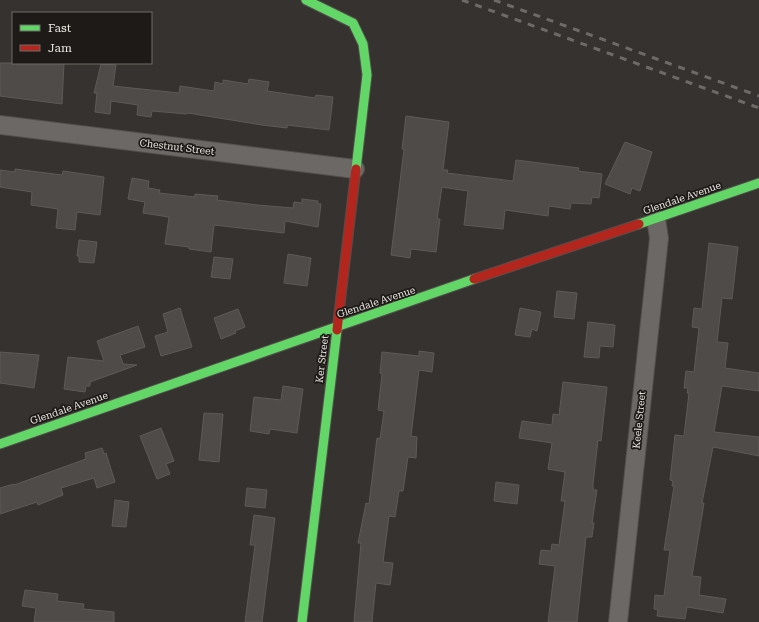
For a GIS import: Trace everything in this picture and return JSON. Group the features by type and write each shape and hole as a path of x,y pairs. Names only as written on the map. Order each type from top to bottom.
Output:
{"main road":[{"name":"Ker Street","path":"302,622 367,75 363,44 353,23 306,0"},
{"name":"Glendale Avenue","path":"0,444 337,326 759,183"}],"street":[{"name":"Chestnut Street","path":"0,125 355,169"},
{"name":"Keele Street","path":"618,622 659,238 656,219"}],"building":[{"path":"0,63 64,64 62,104 0,96"},
{"path":"101,64 116,65 113,86 179,93 180,86 214,91 215,82 223,84 223,80 248,84 249,79 269,82 267,91 315,98 316,95 333,97 329,130 287,125 287,128 262,125 188,113 152,111 151,117 137,115 138,105 111,101 110,114 95,112 97,93 94,93"},
{"path":"406,116 449,122 443,170 448,170 447,173 513,181 516,160 579,168 578,171 602,174 599,198 592,197 591,204 571,203 570,209 549,206 548,216 505,210 503,229 464,225 468,191 442,187 437,219 440,219 436,252 411,249 410,258 391,255 404,149 402,149"},
{"path":"625,142 652,152 640,191 632,188 630,194 605,184"},
{"path":"15,169 62,175 63,171 104,177 100,215 77,212 75,230 56,228 58,209 31,205 32,192 0,187 0,170 15,172"},
{"path":"132,178 149,181 148,188 160,190 159,193 195,197 195,194 218,196 217,200 293,208 294,202 302,203 302,199 318,201 318,204 321,204 318,227 285,221 284,233 214,225 211,252 165,244 169,217 143,213 145,202 128,199"},
{"path":"79,240 97,242 94,263 79,262 79,256 77,256"},
{"path":"709,243 738,247 732,299 722,298 717,342 728,343 725,368 759,373 759,391 722,386 714,432 759,437 759,456 713,447 702,503 704,503 692,576 701,577 699,595 726,599 723,613 687,607 685,619 657,616 658,610 654,609 655,595 664,596 670,550 664,550 674,486 672,486 673,481 670,480 675,435 684,436 689,393 687,393 688,388 684,388 686,371 694,372 699,328 692,327 694,308 702,309"},
{"path":"288,254 311,258 307,286 284,283"},
{"path":"214,257 233,259 230,279 211,277"},
{"path":"557,291 577,293 574,319 554,317"},
{"path":"180,308 192,347 161,356 155,336 168,332 163,314"},
{"path":"520,308 541,312 537,331 532,329 530,337 515,335"},
{"path":"238,309 245,327 235,331 236,333 221,339 214,318"},
{"path":"588,322 615,325 613,347 600,346 599,358 584,357"},
{"path":"138,326 145,347 120,355 123,364 137,365 90,382 90,386 86,386 85,392 64,389 68,357 104,361 97,341"},
{"path":"419,351 434,353 432,372 419,370 411,436 417,437 416,458 408,457 403,491 399,491 395,517 389,516 383,562 393,563 390,585 376,583 372,622 354,622 361,543 358,543 366,503 369,504 377,438 380,439 384,411 378,410 382,374 380,373 382,352 419,356"},
{"path":"0,352 39,355 34,388 0,383"},
{"path":"563,382 607,387 601,441 598,440 593,484 593,490 597,490 592,523 594,523 592,537 586,537 577,622 548,622 555,566 539,564 541,550 551,551 552,544 559,545 565,501 561,501 565,472 548,469 552,443 519,438 522,421 552,425 553,414 559,415"},
{"path":"283,386 303,389 297,433 270,429 269,434 250,431 254,397 281,400"},
{"path":"204,413 223,414 219,462 199,460"},
{"path":"161,428 174,461 166,464 170,474 157,479 140,436"},
{"path":"102,448 104,454 106,453 115,482 97,488 94,478 61,488 63,495 38,505 37,502 0,514 0,488 14,485 86,459 85,453"},
{"path":"496,482 519,485 517,504 494,501"},
{"path":"247,488 267,490 265,508 245,506"},
{"path":"115,500 129,502 126,527 112,526"},
{"path":"254,515 275,518 262,622 245,622 255,545 250,545"},
{"path":"25,590 58,594 57,601 84,604 83,609 114,612 114,622 34,622 36,608 22,606"}],"railway":[{"path":"462,0 759,108"},
{"path":"494,0 759,96"}],"traffic: fast":[{"path":"306,0 353,23 363,44 367,75 356,169"},
{"path":"639,224 759,183"},
{"path":"0,444 474,279"},
{"path":"302,622 337,330"}],"traffic: jam":[{"path":"337,330 356,169"},
{"path":"474,279 639,224"}]}
